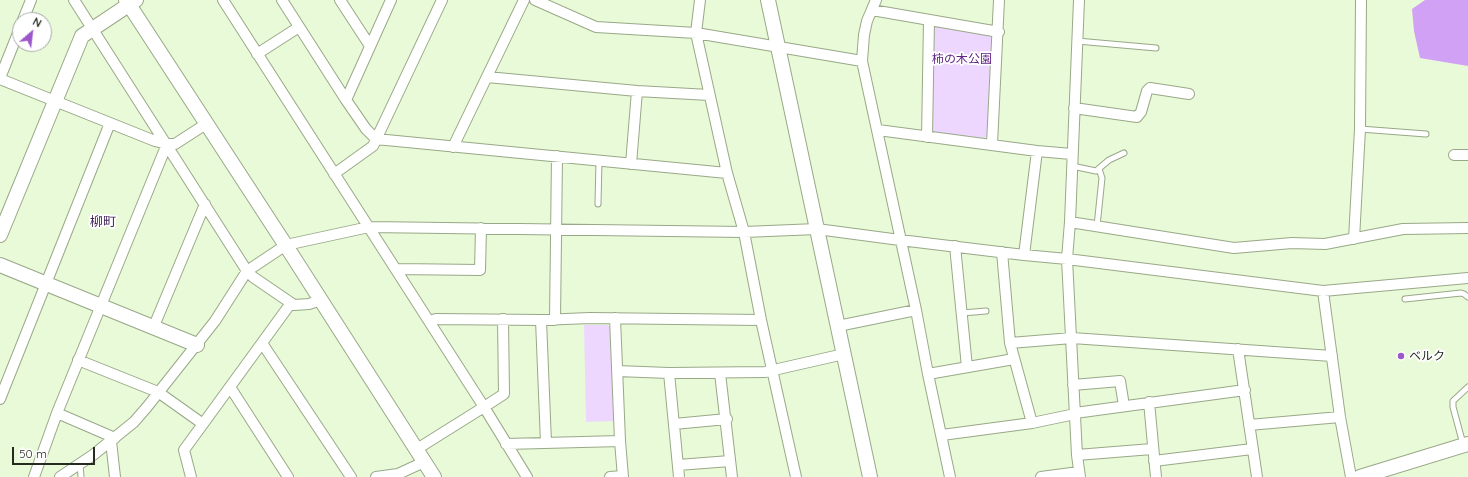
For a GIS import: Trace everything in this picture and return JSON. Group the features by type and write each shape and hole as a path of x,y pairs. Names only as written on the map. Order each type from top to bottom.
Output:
{"street":[{"path":"26,12 31,0"},
{"path":"74,0 247,271 253,277 294,305 309,304 321,300"},
{"path":"223,0 484,407 527,477"},
{"path":"282,0 346,100 366,129 376,139 727,173"},
{"path":"340,0 370,46"},
{"path":"346,100 391,0"},
{"path":"334,174 373,146 442,0"},
{"path":"453,147 524,0"},
{"path":"534,0 596,27 696,33 862,61"},
{"path":"700,0 696,33 727,173 744,232 761,320 796,477"},
{"path":"768,0 870,477"},
{"path":"992,144 999,32 999,0"},
{"path":"1041,477 1080,474 1077,455 1067,259 1070,222 1079,0"},
{"path":"1354,239 1360,129 1361,0"},
{"path":"0,235 79,41 84,34 131,2 206,124 286,245 434,477"},
{"path":"950,477 878,130 862,61 864,35 867,21 874,5 929,20 999,32"},
{"path":"927,137 929,20"},
{"path":"257,54 299,27"},
{"path":"12,48 0,79 155,141 175,144 206,124"},
{"path":"487,77 637,91 709,95"},
{"path":"1074,108 1137,117 1141,112 1147,91 1150,88 1189,94"},
{"path":"631,164 637,91"},
{"path":"0,399 110,123"},
{"path":"878,130 1037,151 1072,154"},
{"path":"34,477 78,360 167,144"},
{"path":"1024,255 1037,151"},
{"path":"1454,155 1468,155"},
{"path":"555,320 558,156"},
{"path":"154,326 205,204"},
{"path":"1070,222 1234,248 1292,243 1325,244 1403,229 1468,228"},
{"path":"60,477 134,422 215,321 247,271 286,245 369,227 744,232 817,228 900,240 1323,291 1468,278"},
{"path":"396,269 480,270 481,228"},
{"path":"956,246 967,367"},
{"path":"1002,252 1010,343 1032,423"},
{"path":"0,265 154,326 197,345"},
{"path":"1323,291 1340,417 1351,477"},
{"path":"189,476 184,450 291,303"},
{"path":"838,326 916,310"},
{"path":"429,321 436,319 555,320 616,318 761,320"},
{"path":"610,477 623,477 620,441 616,318"},
{"path":"417,449 504,394 503,319"},
{"path":"541,320 546,443"},
{"path":"1010,343 1072,338 1332,356"},
{"path":"262,343 351,477"},
{"path":"1238,349 1257,477"},
{"path":"617,371 669,373 765,372 844,354"},
{"path":"78,360 158,392 203,424"},
{"path":"928,374 1014,360"},
{"path":"669,373 679,477"},
{"path":"720,373 727,419 732,477"},
{"path":"1073,385 1120,381 1124,406"},
{"path":"230,387 288,477"},
{"path":"942,435 1032,423 1148,402 1245,390"},
{"path":"1148,402 1156,477"},
{"path":"57,413 113,439"},
{"path":"1249,425 1340,417"},
{"path":"674,424 727,419"},
{"path":"113,439 115,477"},
{"path":"506,444 620,441"},
{"path":"1360,477 1466,444"},
{"path":"1154,461 1252,449"},
{"path":"1077,455 1152,450"},
{"path":"678,465 730,461"},
{"path":"376,477 397,475 424,462"}],"lane":[{"path":"1077,41 1156,48"},
{"path":"1360,129 1426,134"},
{"path":"1072,166 1090,171 1096,171 1109,160 1124,153"},
{"path":"598,204 599,161"},
{"path":"1097,226 1102,178 1099,169"},
{"path":"1405,299 1461,293 1468,297"},
{"path":"962,312 986,311"},
{"path":"1466,444 1453,407 1454,401 1468,387"},
{"path":"80,463 81,477"}],"green space":[{"name":"柿の木公園","path":"936,25 990,34 992,37 988,136 984,138 932,132 930,130 934,27"},
{"path":"584,325 607,325 611,328 615,421 586,422"}],"shaded area":[{"path":"1425,0 1468,0 1468,66 1420,58 1414,31 1412,9"}],"place":[{"name":"ベルク","path":"1401,356"}],"district":[{"name":"柳町","path":"103,222"}]}
